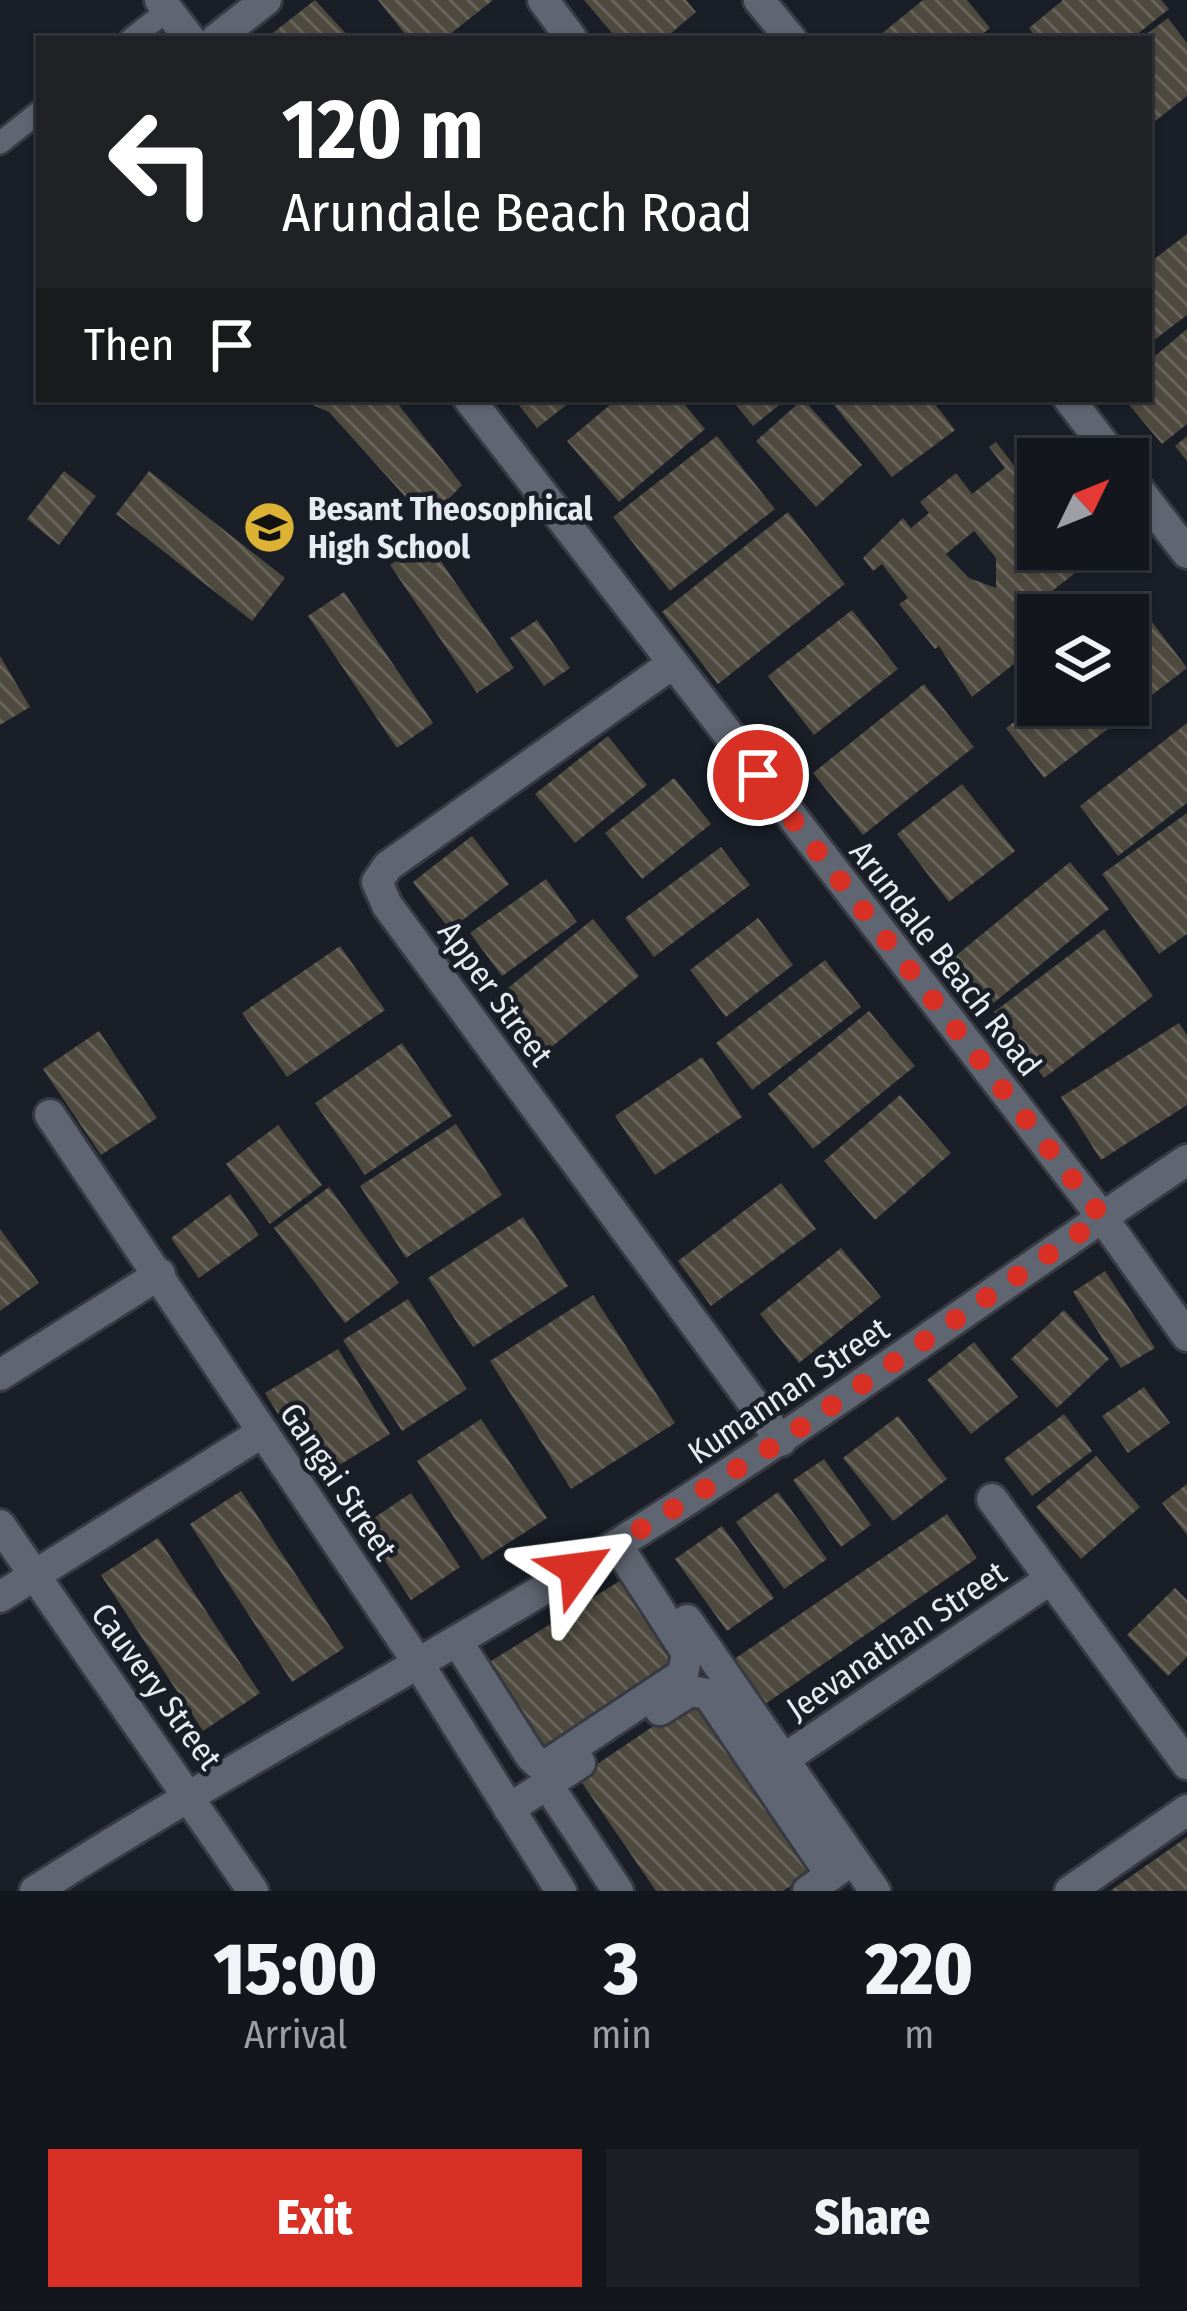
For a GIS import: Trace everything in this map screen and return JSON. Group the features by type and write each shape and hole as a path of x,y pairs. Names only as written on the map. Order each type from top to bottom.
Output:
{"street":[{"path":"220,36 266,0"},
{"path":"543,0 570,36"},
{"path":"759,0 789,36"},
{"path":"164,5 188,36"},
{"name":"Arundale Beach Road","path":"471,402 1102,1217 1187,1336"},
{"path":"1071,402 1099,438"},
{"path":"1149,503 1187,553"},
{"name":"Apper Street","path":"672,664 388,866 377,882 387,905 781,1441"},
{"name":"Gangai Street","path":"50,1115 418,1663 561,1891"},
{"name":"Kumannan Street","path":"34,1891 189,1792 457,1641 781,1441 1187,1160"},
{"path":"0,1376 160,1274"},
{"path":"0,1597 262,1432"},
{"path":"992,1499 1187,1764"},
{"name":"Cauvery Street","path":"0,1525 189,1792 253,1891"},
{"path":"457,1641 531,1757 539,1764 551,1762 683,1674 688,1664 688,1653 623,1541"},
{"path":"623,1541 784,1759 831,1875"},
{"name":"Jeevanathan Street","path":"784,1759 1049,1580"},
{"path":"509,1809 689,1691 699,1690 708,1694 831,1875 874,1891"},
{"path":"547,1784 618,1891"},
{"path":"1070,1891 1187,1810"}],"lane":[{"path":"133,36 164,5"},
{"path":"0,143 36,114"}],"building":[{"path":"315,0 348,36 269,36"},
{"path":"378,0 493,0 448,36 407,36"},
{"path":"584,0 686,0 696,12 668,36 614,36"},
{"path":"923,0 967,0 990,28 980,36 880,35"},
{"path":"1063,0 1161,0 1169,9 1135,36 1035,36 1029,28"},
{"path":"1168,18 1187,43 1187,96 1152,124 1152,36 1144,36"},
{"path":"1187,234 1187,315 1152,342 1152,261"},
{"path":"1187,329 1187,424 1162,444 1127,402 1152,402 1152,358"},
{"path":"306,402 396,402 462,485 427,521 329,412"},
{"path":"516,402 570,402 537,428"},
{"path":"613,402 682,402 705,429 619,502 567,441"},
{"path":"733,402 783,402 753,426"},
{"path":"800,402 806,402 862,465 816,507 756,441"},
{"path":"831,402 933,402 955,430 892,477"},
{"path":"717,436 775,509 670,591 613,517"},
{"path":"1187,436 1187,461 1175,446"},
{"path":"996,442 1017,470 1017,570 1079,570 1048,594 1017,594 1017,662 972,697 939,646 935,649 899,604 908,598 882,564 873,571 863,558 903,518 911,528 929,513 920,502 956,473 972,494 1005,468 989,447","holes":["974,531 996,558 996,588 969,578 946,554"]},
{"path":"64,471 96,496 59,545 27,519"},
{"path":"149,471 285,578 252,621 116,514"},
{"path":"788,512 845,584 718,684 662,612"},
{"path":"427,541 514,668 477,693 390,565"},
{"path":"344,592 433,723 397,748 308,616"},
{"path":"852,610 898,669 814,735 768,676"},
{"path":"1149,618 1187,668 1149,697"},
{"path":"537,620 570,668 544,686 510,638"},
{"path":"0,656 30,707 0,725"},
{"path":"924,684 974,747 863,835 813,773"},
{"path":"1017,720 1017,726 1112,726 1044,778 1006,728"},
{"path":"1187,723 1187,803 1118,856 1080,806"},
{"path":"608,736 647,785 575,843 535,794"},
{"path":"674,778 711,824 642,879 605,833"},
{"path":"962,784 1015,851 949,902 897,834"},
{"path":"1187,813 1187,934 1159,954 1102,874"},
{"path":"472,836 509,884 450,930 413,882"},
{"path":"721,847 750,885 654,957 625,918"},
{"path":"1070,862 1109,909 991,1005 953,958"},
{"path":"546,879 577,922 502,976 470,933"},
{"path":"758,918 793,965 726,1017 690,970"},
{"path":"593,919 639,976 533,1062 487,1005"},
{"path":"1104,929 1153,996 1044,1078 994,1012"},
{"path":"340,946 385,1010 287,1077 242,1013"},
{"path":"825,960 861,1007 752,1090 716,1043"},
{"path":"869,1011 915,1066 813,1149 768,1094"},
{"path":"1179,1023 1187,1035 1187,1105 1101,1160 1061,1097"},
{"path":"99,1031 157,1118 101,1155 43,1069"},
{"path":"402,1043 452,1116 365,1175 315,1103"},
{"path":"702,1057 742,1117 655,1175 615,1116"},
{"path":"900,1095 951,1153 875,1220 824,1161"},
{"path":"456,1124 502,1195 406,1258 360,1186"},
{"path":"278,1125 322,1185 270,1224 226,1164"},
{"path":"781,1183 816,1229 711,1306 678,1261"},
{"path":"329,1187 399,1283 345,1323 274,1228"},
{"path":"230,1194 259,1235 199,1278 171,1238"},
{"path":"523,1217 568,1286 473,1347 428,1278"},
{"path":"0,1229 39,1283 0,1311"},
{"path":"841,1248 881,1297 799,1363 760,1314"},
{"path":"1105,1271 1155,1348 1121,1368 1073,1292"},
{"path":"593,1295 675,1423 571,1489 490,1361"},
{"path":"408,1299 467,1389 402,1431 343,1340"},
{"path":"1064,1310 1109,1359 1057,1408 1011,1359"},
{"path":"974,1342 1018,1397 971,1434 927,1380"},
{"path":"338,1349 390,1434 318,1478 265,1393"},
{"path":"1144,1387 1170,1423 1128,1453 1102,1416"},
{"path":"1064,1414 1092,1451 1032,1496 1004,1459"},
{"path":"898,1416 947,1479 893,1521 843,1458"},
{"path":"481,1419 547,1518 482,1560 417,1461"},
{"path":"1096,1456 1140,1507 1081,1559 1036,1507"},
{"path":"824,1459 871,1525 841,1547 793,1480"},
{"path":"1187,1484 1187,1535 1162,1503"},
{"path":"241,1491 344,1648 292,1682 190,1524"},
{"path":"778,1492 827,1559 784,1589 736,1522"},
{"path":"411,1493 460,1567 411,1600 362,1526"},
{"path":"947,1514 977,1558 761,1707 730,1662"},
{"path":"722,1526 774,1598 727,1631 675,1559"},
{"path":"158,1538 260,1693 203,1731 101,1575"},
{"path":"621,1580 674,1667 539,1749 483,1666"},
{"path":"1175,1588 1187,1600 1187,1657 1168,1676 1127,1635"},
{"path":"698,1696 816,1869 783,1891 656,1891 578,1777"},
{"path":"1187,1837 1187,1891 1110,1891"}],"place":[{"name":"Besant Theosophical High School","path":"269,527"}],"route":[{"path":"577,1569 781,1441 1102,1217 758,775"}]}
